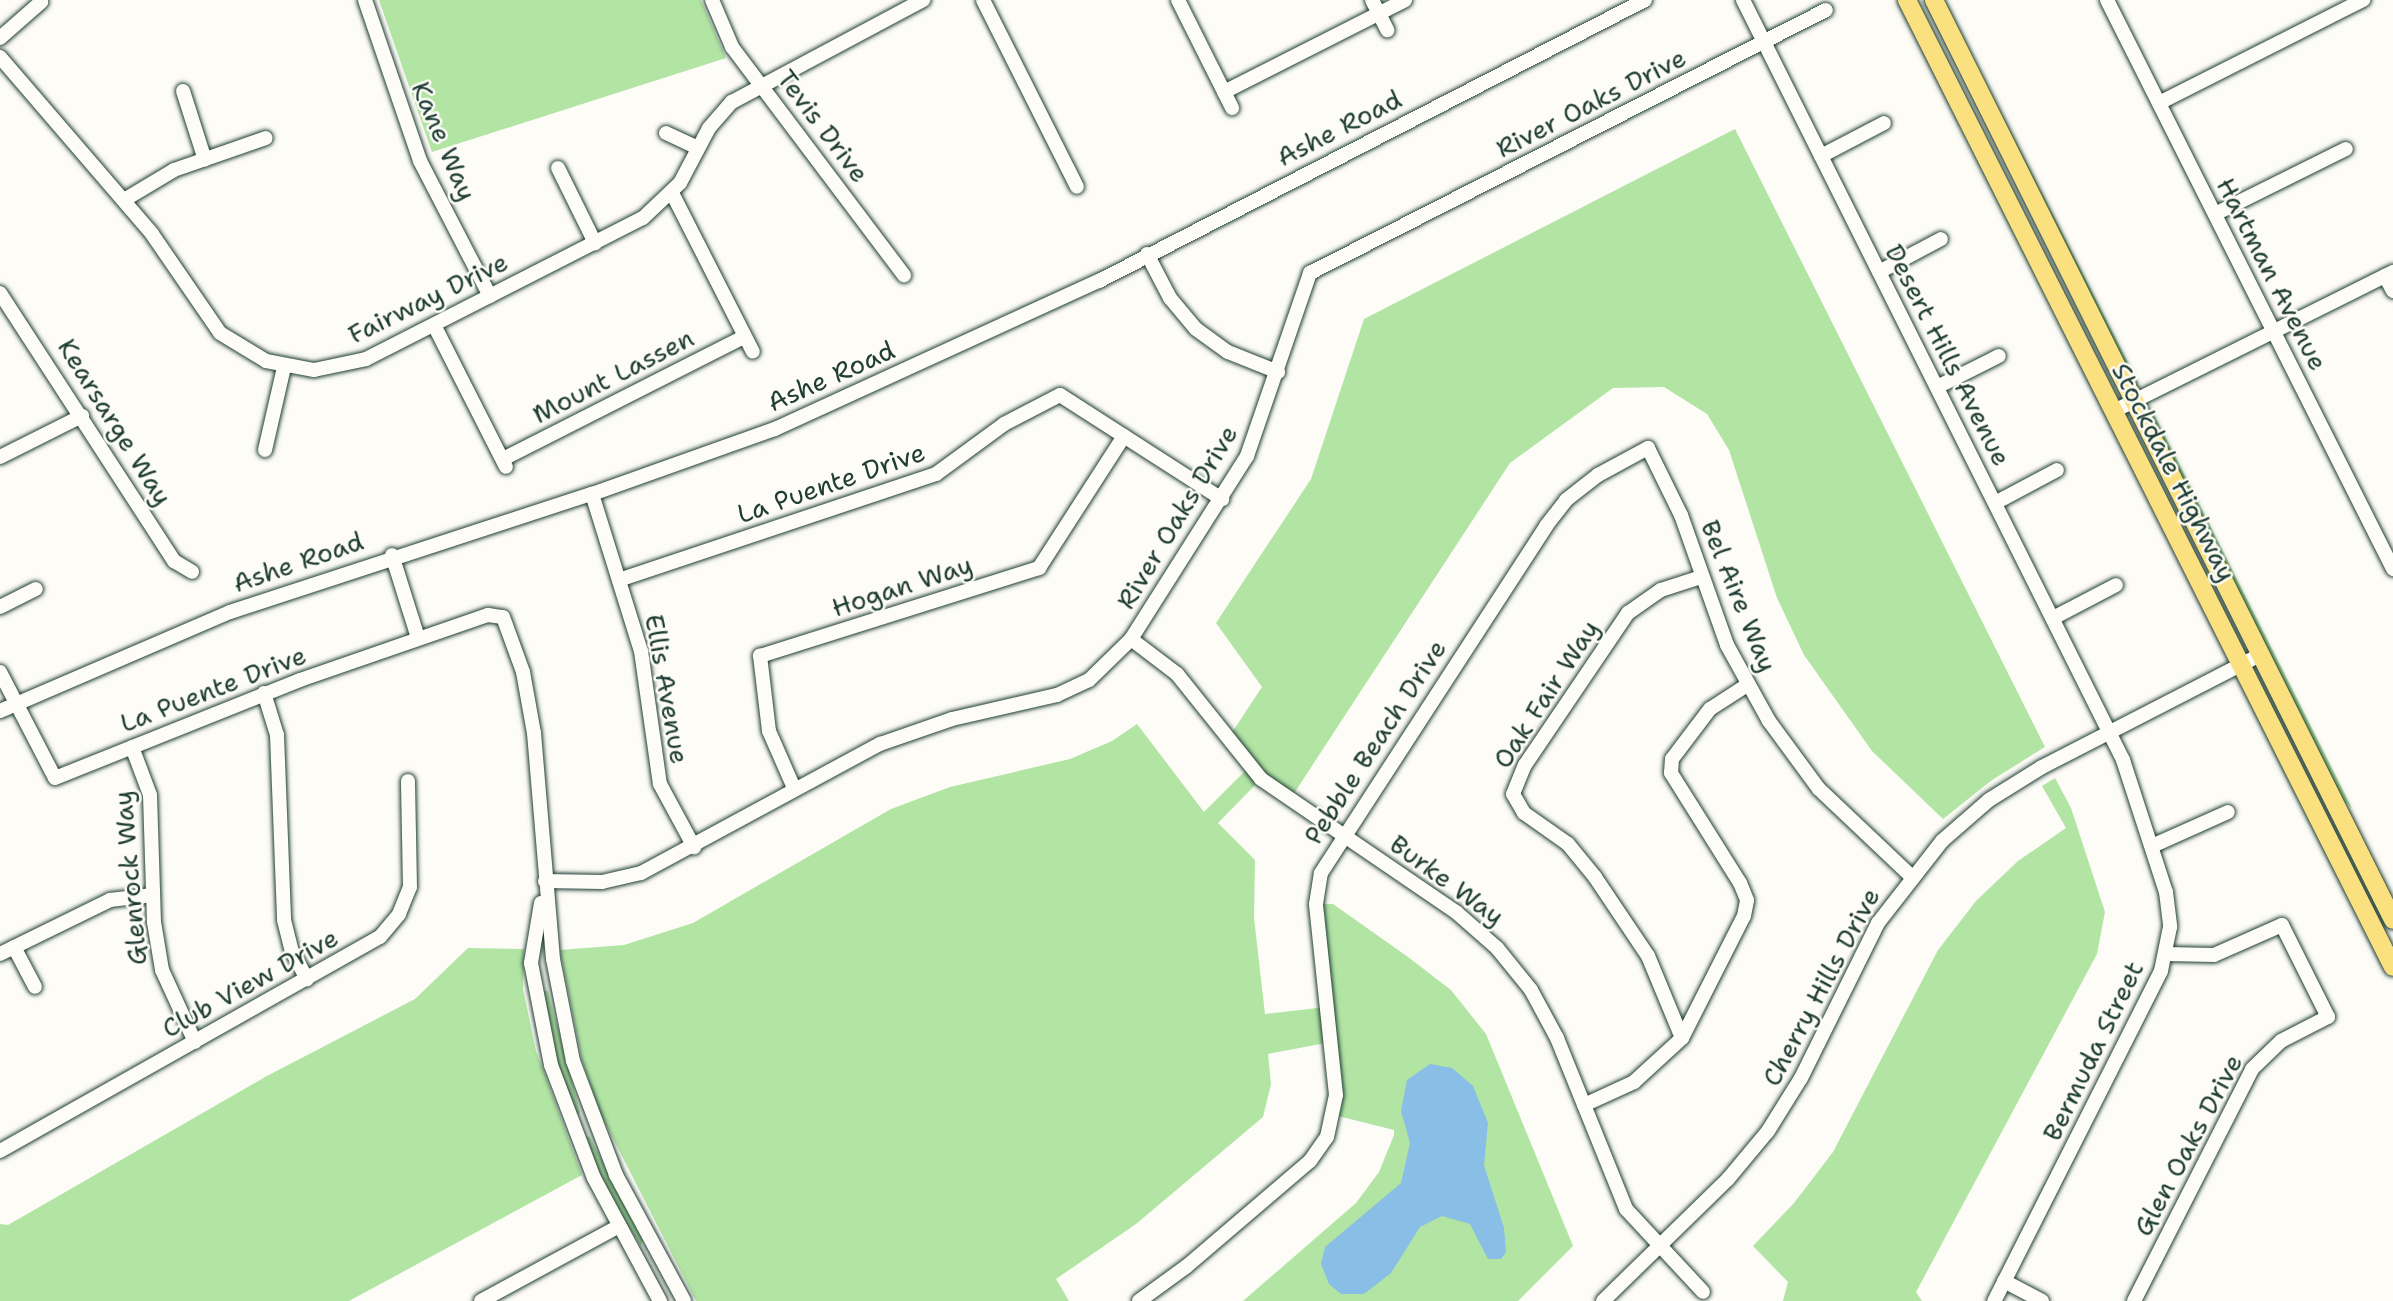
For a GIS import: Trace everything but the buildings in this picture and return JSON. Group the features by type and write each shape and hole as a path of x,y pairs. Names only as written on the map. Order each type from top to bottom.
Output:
{"main road":[{"name":"Stockdale Highway","path":"1908,0 2393,967"},
{"name":"Stockdale Highway","path":"1934,0 2393,920"}],"street":[{"name":"Kane Way","path":"365,0 421,161 490,296"},
{"name":"Tevis Drive","path":"712,0 733,47 904,275"},
{"name":"Fairway Drive","path":"0,57 124,200 220,333 251,355 284,367 314,370 348,365 434,325 643,218 672,193 721,114 760,83 923,0"},
{"path":"983,0 1077,187"},
{"path":"1178,0 1232,108"},
{"path":"1224,92 1376,7 1405,0"},
{"name":"Ashe Road","path":"0,711 230,612 392,555 592,494 775,429 1098,281 1645,0"},
{"name":"Desert Hills Avenue","path":"1743,0 2110,732"},
{"name":"Hartman Avenue","path":"2107,0 2393,569"},
{"path":"2159,103 2363,0"},
{"path":"0,38 41,2"},
{"path":"1376,7 1387,30"},
{"name":"River Oaks Drive","path":"545,881 585,884 622,879 694,846 845,760 916,730 1073,689 1107,667 1131,639 1222,499 1257,434 1310,273 1826,10"},
{"path":"183,91 205,160"},
{"path":"1821,156 1884,123"},
{"path":"666,133 698,148"},
{"path":"124,200 155,179 266,138"},
{"path":"2215,214 2346,149"},
{"path":"558,168 595,243"},
{"path":"672,193 754,352"},
{"path":"1879,272 1941,239"},
{"path":"1146,254 1170,299 1196,329 1228,352 1278,372"},
{"path":"2114,411 2389,274 2393,291"},
{"name":"Kearsarge Way","path":"0,293 174,561 192,572"},
{"name":"Mount Lassen","path":"434,325 505,464 745,336"},
{"path":"1937,387 1999,356"},
{"path":"265,450 284,367"},
{"name":"La Puente Drive","path":"619,580 936,474 1004,424 1060,394 1222,499"},
{"path":"0,457 82,416"},
{"name":"Hogan Way","path":"794,788 769,731 760,656 1039,568 1124,436"},
{"name":"Bel Aire Way","path":"1648,448 1681,515 1701,577 1747,685 1819,789 1911,876"},
{"name":"Pebble Beach Drive","path":"1139,1301 1187,1266 1310,1161 1327,1137 1336,1095 1316,904 1321,873 1342,836 1553,516 1590,481 1648,448"},
{"path":"1995,503 2057,470"},
{"name":"Ellis Avenue","path":"592,494 641,651 660,784 694,846"},
{"path":"392,555 418,638"},
{"name":"Oak Fair Way","path":"1682,1038 1647,956 1595,877 1568,844 1524,813 1513,794 1525,765 1628,613 1661,590 1701,577"},
{"path":"2053,618 2116,585"},
{"path":"0,607 36,589"},
{"name":"La Puente Drive","path":"0,672 55,778 264,693 488,615 503,617 523,672 532,720 545,881"},
{"name":"Burke Way","path":"1131,639 1177,674 1261,779 1457,912 1497,948 1545,1013 1618,1193 1659,1247 1703,1292"},
{"name":"Cherry Hills Drive","path":"1603,1301 1728,1179 1768,1131 1801,1078 1862,950 1911,876 1990,800 2042,767 2260,655"},
{"path":"1584,1105 1634,1082 1682,1038 1738,928 1747,900 1677,787 1672,759 1710,709 1747,685"},
{"path":"264,693 277,735 284,920 292,951 307,979"},
{"name":"Bermuda Street","path":"1994,1301 2166,954 2169,908 2152,846 2110,732"},
{"name":"Glenrock Way","path":"132,747 150,795 153,895 162,970 195,1042"},
{"name":"Club View Drive","path":"0,1151 369,945 399,914 411,871 408,782"},
{"path":"2152,846 2228,812"},
{"path":"545,881 562,1016 592,1119 684,1301"},
{"path":"545,881 531,963 551,1065 572,1128 619,1226 660,1301"},
{"path":"0,954 110,900 153,895"},
{"name":"Glen Oaks Drive","path":"2134,1301 2252,1069 2281,1041 2328,1017 2282,925 2214,955 2166,954"},
{"path":"14,947 34,987"},
{"path":"572,1128 592,1119"},
{"path":"481,1301 619,1226"},
{"path":"638,1261 656,1250"},
{"path":"2004,1281 2042,1301"}],"green space":[{"path":"379,0 701,0 726,58 432,152"},
{"path":"1990,91 2138,382 2138,385 2135,385"},
{"path":"1735,129 2045,747 1992,780 1943,819 1872,751 1804,655 1777,598 1729,450 1707,414 1664,387 1613,388 1510,463 1289,801 1261,779 1218,823 1255,860 1254,918 1265,1014 1326,1007 1316,904 1333,904 1451,990 1486,1034 1573,1246 1518,1301 1243,1301 1356,1203 1379,1172 1394,1135 1394,1130 1334,1115 1331,1042 1268,1054 1271,1084 1263,1117 1136,1224 1056,1279 1069,1301 696,1301 600,1113 582,1060 560,950 624,945 693,923 891,809 950,787 1070,759 1112,741 1137,724 1204,812 1249,767 1227,740 1262,687 1216,623 1311,479 1364,319"},
{"path":"2153,412 2352,808 2343,800 2148,414"},
{"path":"2055,778 2071,808 2105,912 2097,954 1916,1292 1922,1301 1783,1301 1788,1282 1753,1246 1794,1203 1833,1152 1938,950 1976,901 2018,861 2066,828 2042,786"},
{"path":"468,948 524,949 523,989 536,1051 582,1175 349,1301 0,1301 0,1224 8,1225 267,1076 415,999"},
{"path":"540,990 548,991 580,1112 577,1117 550,1045"},
{"path":"585,1136 590,1137 643,1240 641,1246 606,1191"}],"water":[{"path":"1430,1064 1452,1068 1473,1086 1488,1123 1484,1165 1504,1228 1506,1252 1501,1259 1488,1259 1470,1224 1442,1216 1420,1227 1391,1273 1364,1294 1341,1294 1329,1284 1321,1264 1325,1247 1401,1183 1410,1143 1401,1111 1407,1080"}]}
